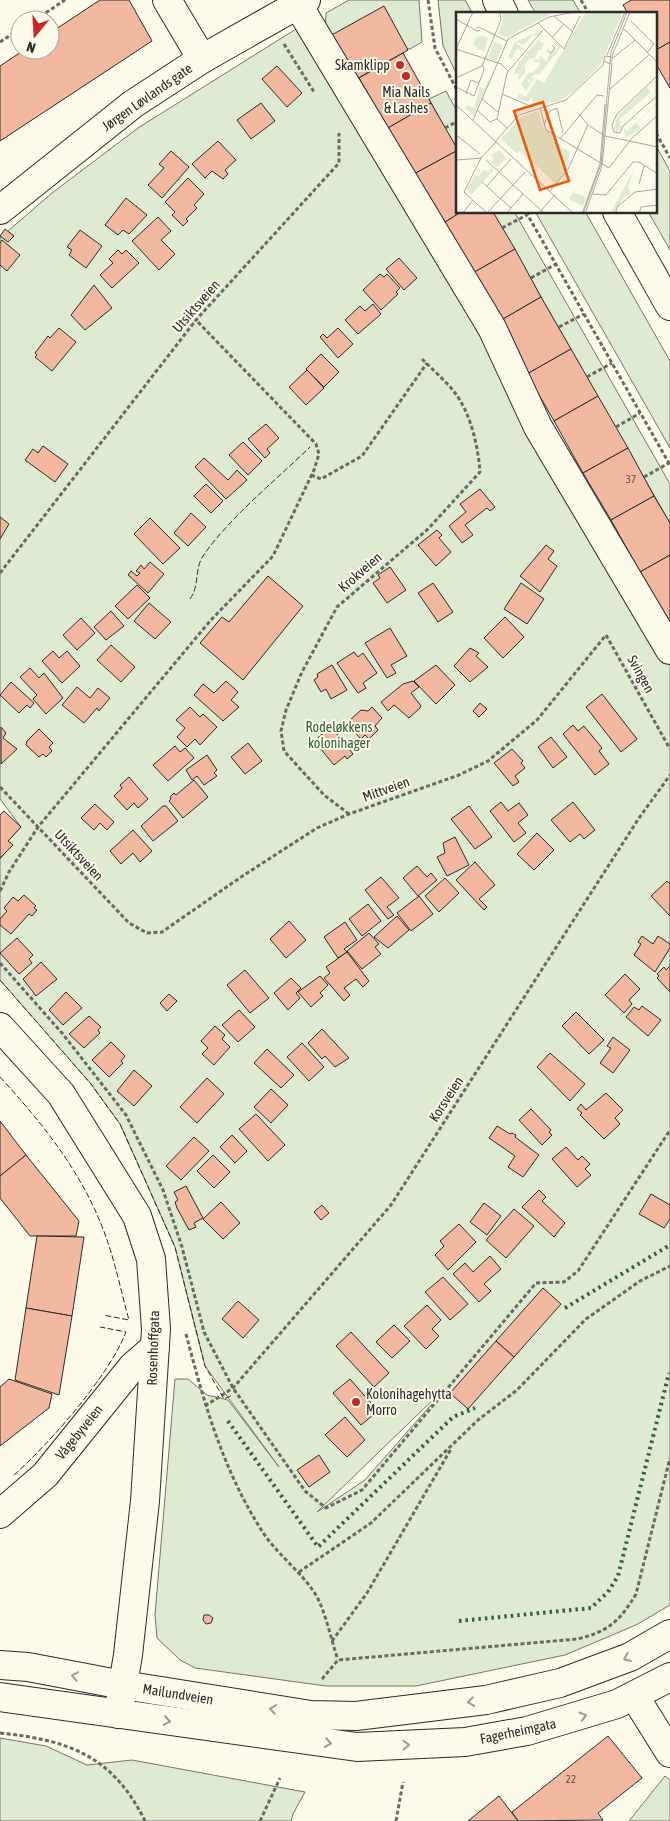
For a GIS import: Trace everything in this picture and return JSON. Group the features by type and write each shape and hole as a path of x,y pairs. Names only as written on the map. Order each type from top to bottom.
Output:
{"main road":[{"path":"167,0 202,59"},
{"path":"497,0 503,12"},
{"path":"302,2 492,328 538,427 670,650"},
{"name":"Jørgen Løvlands gate","path":"0,210 133,104 202,59 302,2"},
{"path":"618,214 670,306"},
{"name":"Rosenhoffgata","path":"0,1027 61,1094 137,1216 151,1260 155,1347 144,1501 118,1714"},
{"name":"Vågebyveien","path":"0,1514 45,1475 133,1366 155,1347"},
{"name":"Mailundveien","path":"0,1665 28,1667 123,1685 312,1715 356,1716 477,1701 560,1683 630,1657 670,1634"},
{"name":"Fagerheimgata","path":"357,1747 464,1742 527,1732 587,1715 635,1697 670,1677"},
{"name":"Mailundveien","path":"0,1697 357,1747"},
{"path":"635,1697 670,1753"}],"path":[{"path":"50,10 66,0"},
{"path":"428,0 435,48 456,88"},
{"path":"581,0 588,12"},
{"path":"287,49 316,96"},
{"path":"445,128 456,122"},
{"name":"Utsiktsveien","path":"0,573 196,320 339,163 340,135 336,127"},
{"path":"658,137 670,158"},
{"path":"502,228 526,214 556,264 669,464 644,478"},
{"path":"531,278 556,264"},
{"path":"559,327 584,314"},
{"path":"0,891 8,872 38,827 210,621 273,556 311,476 319,454 316,444 196,320"},
{"name":"Krokveien","path":"349,814 324,795 284,751 281,730 286,710 302,672 337,607 428,529 480,472 479,458 468,418 457,395 422,358"},
{"path":"311,476 322,479 362,456 427,363"},
{"path":"587,377 612,363"},
{"path":"616,427 640,413"},
{"name":"Mittveien","path":"147,933 162,932 271,857 317,828 349,814 459,776 488,761 537,720 606,635"},
{"name":"Svingen","path":"606,635 670,749"},
{"name":"Korsveien","path":"205,1406 232,1388 391,1205 639,818 670,775"},
{"name":"Utsiktsveien","path":"0,787 129,923 147,933"},
{"path":"0,963 62,1033 126,1115 163,1190 182,1247 204,1332 232,1388 305,1491 326,1508 362,1490 536,1283 564,1282 578,1271 670,1130"},
{"path":"299,1572 371,1523 478,1420 517,1390 586,1319 640,1281 670,1266"},
{"path":"185,1327 205,1406 229,1470 263,1533 299,1572 316,1594 338,1660"},
{"path":"332,1641 367,1593 453,1446"},
{"path":"322,1679 338,1660 577,1639 592,1636 612,1626 625,1612 636,1594 670,1458"},
{"path":"0,1733 56,1742 105,1766 138,1806 145,1821"},
{"path":"260,1821 280,1778"},
{"path":"396,1821 403,1782"}],"green space":[{"path":"349,0 419,0 422,42 410,49 325,35 326,13"},
{"path":"438,0 465,0 472,12 456,12 456,73 443,46"},
{"path":"528,0 573,0 580,12 535,12"},
{"name":"Rodeløkkens kolonihager","path":"304,24 670,654 670,1605 636,1625 565,1655 416,1686 326,1686 195,1668 180,1660 157,1638 155,1615 175,1379 188,1379 207,1395 228,1400 279,1467 205,1366 175,1247 120,1124 91,1084 0,980 0,859 12,845 8,841 21,827 0,799 0,238 52,193 138,128","holes":["443,1391 365,1480 317,1512"]},
{"path":"446,91 456,109 456,148 429,99"},
{"path":"658,150 670,171 670,250 650,214 658,214"},
{"path":"494,214 516,214 670,484 670,523"},
{"path":"537,214 587,214 670,361 670,448"},
{"path":"0,1738 46,1746 87,1765 132,1760 305,1792 291,1821 0,1821"},
{"path":"665,1776 670,1780 670,1821 629,1821"}],"building":[{"path":"100,0 129,0 152,41 0,141 0,66 10,59 60,60 60,26"},
{"path":"631,0 670,0 670,42 658,49 658,12 627,12 623,5"},
{"path":"384,6 408,50 353,81 328,37"},
{"path":"670,42 670,88 658,67 658,49"},
{"path":"403,53 431,103 388,128 359,78"},
{"path":"277,66 302,93 287,107 262,79"},
{"path":"261,103 275,121 251,139 237,120"},
{"path":"431,103 456,147 456,151 414,174 388,128"},
{"path":"218,141 236,160 225,170 228,174 223,179 212,171 205,178 192,164"},
{"path":"171,151 189,167 162,198 148,185 164,168 159,164"},
{"path":"456,151 456,214 458,214 442,224 414,174"},
{"path":"188,178 204,194 194,205 197,208 186,219 188,221 183,226 172,215 175,212 165,202"},
{"path":"126,198 147,215 129,234 123,230 118,235 105,225"},
{"path":"458,214 494,214 515,249 471,274 442,224"},
{"path":"158,217 171,231 161,240 175,254 159,270 132,241"},
{"path":"5,229 14,236 8,242 0,236"},
{"path":"80,230 102,246 86,268 69,255 72,250 67,247"},
{"path":"2,240 20,255 7,271 0,265 0,243"},
{"path":"515,249 541,297 498,322 471,274"},
{"path":"118,250 122,254 126,250 139,263 112,288 100,275 113,263 109,259"},
{"path":"399,258 417,278 404,290 386,269"},
{"path":"380,274 384,277 387,274 400,288 396,292 398,294 381,310 363,290"},
{"path":"94,285 112,308 85,330 71,315"},
{"path":"541,297 571,349 527,374 498,322"},
{"path":"373,304 381,314 358,334 345,320 360,306 365,311"},
{"path":"59,328 76,342 52,371 35,357 37,355 35,353 48,336 50,338"},
{"path":"338,328 353,344 338,358 320,337 323,334 327,338"},
{"path":"571,349 598,396 554,421 527,374"},
{"path":"321,354 339,372 324,387 306,369"},
{"path":"307,370 324,388 306,405 289,387"},
{"path":"598,396 628,448 583,473 554,421"},
{"path":"266,424 279,438 267,449 270,453 265,458 248,439"},
{"path":"243,442 262,461 248,475 229,455"},
{"path":"43,446 68,464 55,482 25,460 33,449 38,453"},
{"path":"628,448 654,496 611,520 583,473"},
{"path":"204,458 228,480 237,470 247,480 226,499 195,467"},
{"path":"206,484 223,501 211,513 194,496"},
{"path":"480,489 495,507 490,511 487,508 465,525 473,535 462,543 449,526 466,512 460,504"},
{"path":"654,496 670,523 670,555 640,572 611,520"},
{"path":"191,513 206,527 188,546 174,533"},
{"path":"0,517 9,524 0,539"},
{"path":"150,518 180,548 163,564 134,534"},
{"path":"437,530 442,535 439,538 451,552 436,566 418,545"},
{"path":"546,545 554,551 548,559 557,566 540,592 520,576"},
{"path":"670,555 670,620 668,621 640,572"},
{"path":"150,562 164,574 148,593 128,575 131,571 137,576 140,573 136,571 141,565 144,569"},
{"path":"390,567 406,590 387,603 373,583 380,578 378,575"},
{"path":"268,576 303,606 243,680 200,643 222,617 229,622"},
{"path":"433,583 453,612 438,622 418,593"},
{"path":"521,583 544,599 527,624 504,609"},
{"path":"137,585 150,598 128,619 115,606"},
{"path":"149,603 171,622 155,639 134,621"},
{"path":"111,611 124,626 106,640 94,627"},
{"path":"505,617 524,637 503,658 484,638"},
{"path":"81,618 95,633 77,650 63,635"},
{"path":"390,628 407,656 391,665 396,673 387,678 365,643"},
{"path":"111,645 135,667 121,682 97,660"},
{"path":"470,648 479,653 476,656 488,667 470,682 454,666"},
{"path":"53,651 59,658 67,651 80,666 62,683 42,661"},
{"path":"354,652 358,657 363,653 377,673 363,683 366,688 358,693 337,663"},
{"path":"332,665 347,690 331,699 326,689 321,692 314,680 318,677 317,674"},
{"path":"436,665 455,685 436,704 414,681"},
{"path":"30,668 39,678 44,673 63,698 46,714 33,699 37,695 20,677"},
{"path":"226,681 238,692 231,700 239,707 223,721 194,695 203,684 214,693"},
{"path":"413,681 419,687 411,693 421,706 420,708 409,718 394,705 388,711 381,702 403,684"},
{"path":"11,682 34,703 30,708 27,705 19,713 0,695"},
{"path":"77,687 90,698 98,688 110,698 99,711 97,708 84,723 62,705"},
{"path":"602,694 637,739 621,752 586,707"},
{"path":"480,703 487,709 479,717 473,711"},
{"path":"190,707 200,717 203,714 217,727 200,745 195,739 187,747 177,737 185,728 176,720"},
{"path":"372,707 382,718 375,726 378,730 369,739 365,735 361,739 350,727 352,725 349,721 361,710 368,711"},
{"path":"573,725 578,731 584,726 602,748 599,751 609,764 595,775 563,734"},
{"path":"1,727 6,733 3,738 17,749 1,764"},
{"path":"331,727 353,754 347,759 345,756 334,765 314,741"},
{"path":"39,729 53,743 49,747 52,751 46,757 43,754 39,757 26,745 27,741"},
{"path":"551,737 567,757 553,768 538,747"},
{"path":"248,743 262,761 245,774 231,757"},
{"path":"175,746 180,752 185,748 194,758 168,781 153,765"},
{"path":"512,749 523,761 521,763 525,768 515,776 519,782 513,786 494,763"},
{"path":"207,755 217,770 214,773 217,776 204,785 197,776 192,780 186,770"},
{"path":"129,777 148,799 138,808 134,803 127,810 114,796 122,788 120,785"},
{"path":"194,780 208,797 183,818 169,801 170,797 174,793 176,795"},
{"path":"501,802 508,811 519,803 528,815 518,823 526,833 514,842 490,811"},
{"path":"573,802 595,830 584,839 580,834 570,842 551,820"},
{"path":"95,804 114,822 107,830 100,823 94,830 81,818"},
{"path":"163,806 166,806 178,821 153,841 141,826"},
{"path":"469,806 492,837 475,849 451,819"},
{"path":"4,811 21,827 8,841 13,845 0,858 0,815"},
{"path":"133,830 152,851 140,862 133,853 121,864 110,851"},
{"path":"537,833 554,850 534,870 517,854"},
{"path":"455,837 469,865 447,876 437,857 445,853 443,843"},
{"path":"475,862 495,885 479,899 487,907 484,910 456,880"},
{"path":"417,866 427,877 431,873 437,880 418,896 403,878"},
{"path":"381,877 399,898 387,907 394,915 388,919 365,890"},
{"path":"445,878 459,893 439,912 425,896"},
{"path":"667,881 670,884 670,916 651,896"},
{"path":"24,895 36,906 34,908 37,910 32,916 29,914 11,934 0,925 0,919 7,911 4,908 13,897 18,901"},
{"path":"419,896 433,914 411,931 397,913"},
{"path":"368,904 381,921 362,936 349,919"},
{"path":"397,916 409,930 388,948 374,937"},
{"path":"289,921 306,940 286,958 270,939"},
{"path":"345,922 357,940 344,949 347,952 338,958 324,937"},
{"path":"369,933 379,944 375,947 381,954 362,969 347,951"},
{"path":"642,936 653,944 658,936 670,944 670,948 655,972 634,955 641,944 638,942"},
{"path":"17,938 33,955 29,959 32,963 19,974 0,953"},
{"path":"347,952 369,981 363,987 356,979 344,988 350,995 344,1001 324,978 330,973 326,967"},
{"path":"41,962 57,979 36,996 23,979"},
{"path":"670,966 670,992 657,978 659,976 657,974 664,967 666,970"},
{"path":"245,970 269,998 250,1013 227,985"},
{"path":"625,974 640,989 629,1000 632,1004 624,1013 605,995"},
{"path":"320,976 328,985 320,993 323,996 311,1007 298,992"},
{"path":"291,978 301,988 296,993 300,998 288,1010 274,993"},
{"path":"66,992 82,1008 63,1025 49,1010"},
{"path":"169,994 177,1001 167,1011 160,1003"},
{"path":"642,1006 661,1020 648,1036 626,1017 634,1007 639,1010"},
{"path":"239,1010 255,1027 238,1042 222,1025"},
{"path":"576,1012 604,1040 589,1054 562,1026"},
{"path":"89,1016 101,1027 98,1030 100,1033 84,1048 69,1034"},
{"path":"215,1026 225,1035 222,1039 230,1047 214,1065 202,1054 208,1048 201,1041"},
{"path":"322,1029 349,1058 335,1067 325,1056 322,1059 308,1043"},
{"path":"613,1037 630,1050 613,1073 600,1063 611,1048 607,1046"},
{"path":"111,1042 125,1056 121,1061 123,1063 109,1077 92,1060"},
{"path":"302,1043 324,1067 309,1081 287,1057"},
{"path":"267,1049 294,1075 281,1088 254,1063"},
{"path":"550,1053 585,1084 570,1101 537,1067"},
{"path":"134,1070 152,1086 134,1106 117,1091"},
{"path":"207,1078 224,1094 197,1123 180,1107"},
{"path":"271,1089 288,1105 271,1123 254,1107"},
{"path":"606,1093 623,1110 615,1118 620,1124 604,1139 580,1115 582,1113 577,1109 581,1104 586,1110"},
{"path":"531,1109 551,1130 549,1132 552,1135 542,1145 519,1120"},
{"path":"256,1114 285,1145 268,1161 239,1129"},
{"path":"0,1121 26,1155 0,1176"},
{"path":"497,1126 510,1134 516,1135 515,1137 539,1155 523,1177 508,1167 515,1156 489,1138"},
{"path":"232,1135 247,1151 235,1163 220,1147"},
{"path":"194,1137 209,1151 181,1180 166,1166"},
{"path":"566,1147 578,1160 582,1156 590,1164 585,1169 591,1175 577,1187 552,1159"},
{"path":"26,1155 79,1221 76,1236 30,1236 0,1198 0,1176"},
{"path":"213,1155 230,1172 214,1188 197,1171"},
{"path":"186,1186 203,1218 194,1223 196,1227 189,1230 177,1208 175,1202 178,1200 174,1192"},
{"path":"539,1190 546,1197 542,1201 565,1223 554,1237 522,1207"},
{"path":"651,1194 670,1205 670,1219 664,1228 639,1214"},
{"path":"221,1202 240,1223 223,1239 203,1219"},
{"path":"484,1203 501,1216 487,1235 470,1222"},
{"path":"322,1205 329,1213 321,1220 314,1212"},
{"path":"514,1209 534,1226 506,1258 486,1240"},
{"path":"459,1224 476,1242 448,1270 435,1255 444,1246 440,1241"},
{"path":"37,1236 84,1237 72,1316 26,1308"},
{"path":"490,1256 501,1269 484,1284 491,1291 479,1302 453,1274 465,1263 473,1272"},
{"path":"443,1277 468,1304 450,1320 425,1292"},
{"path":"543,1288 561,1304 514,1357 496,1341"},
{"path":"238,1301 259,1320 243,1338 222,1319"},
{"path":"427,1305 441,1320 432,1329 439,1336 426,1349 404,1326"},
{"path":"26,1308 72,1316 59,1395 15,1380"},
{"path":"394,1325 410,1341 392,1358 376,1342"},
{"path":"351,1332 389,1373 374,1387 336,1346"},
{"path":"496,1341 514,1357 468,1409 450,1393"},
{"path":"9,1379 52,1394 49,1408 0,1446 0,1387"},
{"name":"Kolonihagehytta Morro","path":"350,1379 378,1411 361,1425 333,1393"},
{"path":"345,1417 365,1440 347,1457 325,1435"},
{"path":"319,1455 330,1472 309,1487 297,1470"},
{"path":"204,1615 209,1615 213,1618 211,1623 206,1624 203,1620"},
{"path":"608,1736 642,1778 598,1813 603,1820 518,1821 512,1812"},
{"path":"499,1796 518,1821 468,1821"}],"hedge":[{"path":"565,1308 670,1245"},
{"path":"459,1621 591,1608 608,1592 618,1576 669,1373"},
{"path":"228,1421 318,1547 453,1417 475,1408"}],"fence":[{"path":"190,599 195,588 200,561 213,542 239,514 310,447"},
{"path":"0,980 91,1084 120,1124 175,1247 205,1366 224,1399 233,1395"},
{"path":"0,1077 44,1128 70,1164 92,1203 106,1236 129,1320 103,1315"},
{"path":"14,1475 44,1446 77,1408 118,1350 126,1332 100,1327"}],"place":[{"name":"Skamklipp","path":"400,65"},
{"name":"Mia Nails & Lashes","path":"406,76"},
{"name":"Kolonihagehytta Morro","path":"356,1402"}]}
